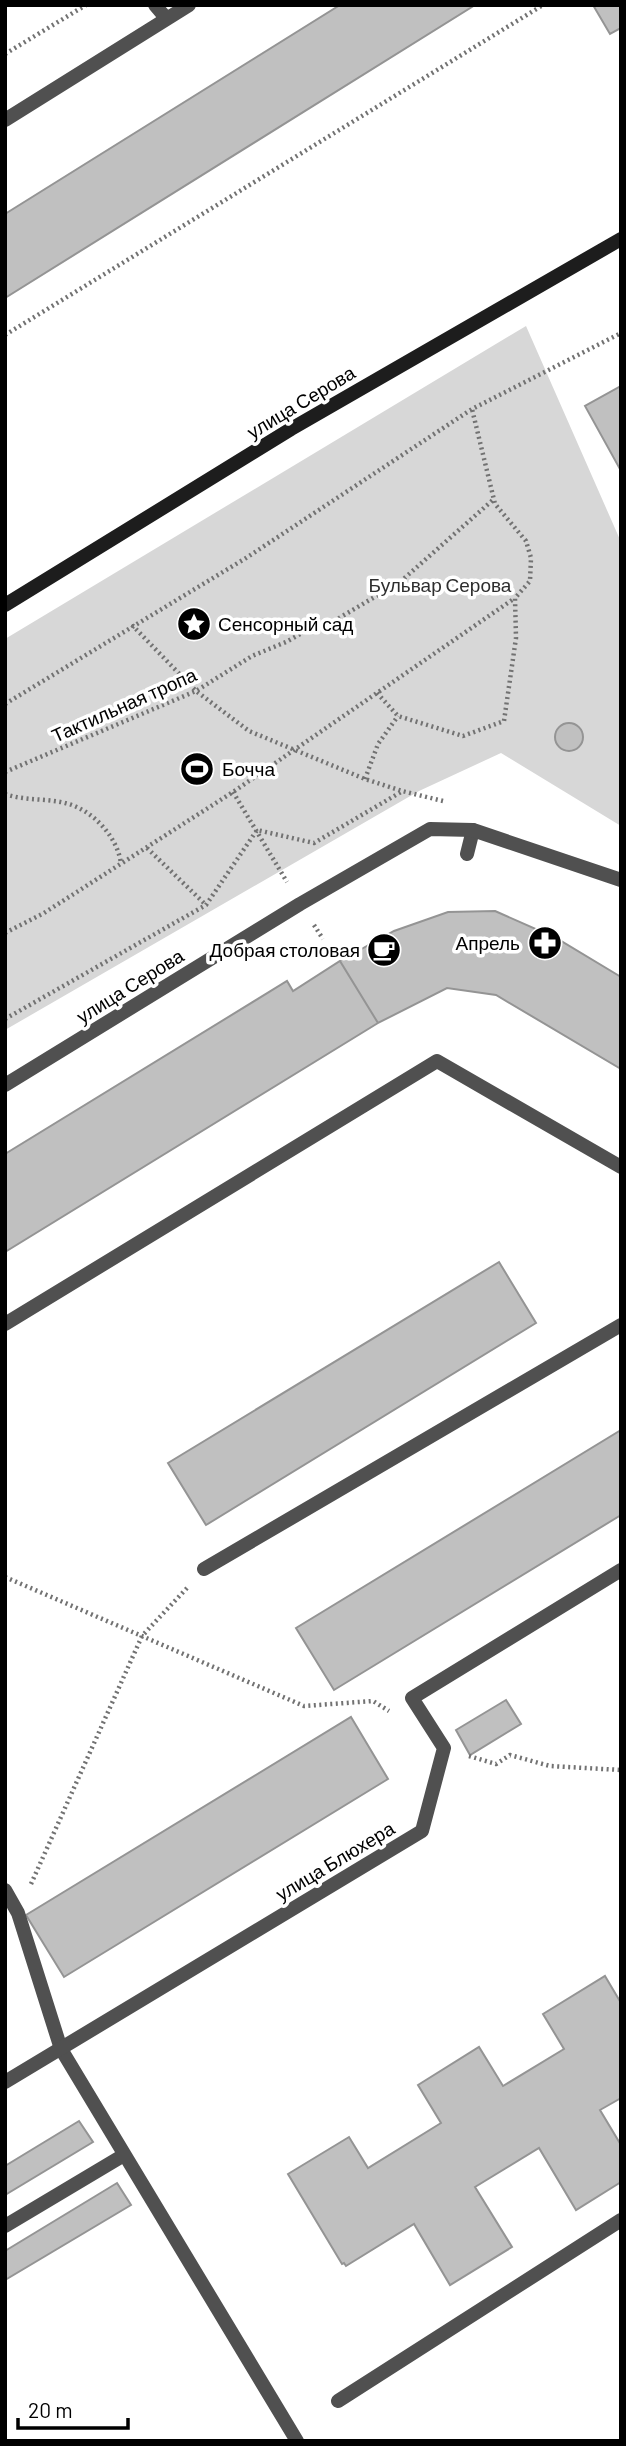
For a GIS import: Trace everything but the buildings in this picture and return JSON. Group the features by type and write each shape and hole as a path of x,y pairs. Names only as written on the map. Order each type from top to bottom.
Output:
{"street":[{"path":"155,5 166,19"},
{"path":"5,120 189,5"},
{"name":"улица Серова","path":"5,605 291,429 621,239"},
{"name":"улица Серова","path":"5,1085 300,904 430,829 473,830 621,880"},
{"path":"467,854 473,830"},
{"path":"5,1324 437,1060 621,1167"},
{"path":"204,1569 621,1325"},
{"path":"444,1748 412,1698 621,1570"},
{"name":"улица Блюхера","path":"5,2082 422,1830 444,1748"},
{"path":"5,1891 18,1913 61,2049 297,2441"},
{"path":"5,2226 124,2155"},
{"path":"338,2401 621,2220"}],"path":[{"path":"5,54 86,5"},
{"path":"5,335 543,5"},
{"path":"5,704 246,558 471,409 621,333"},
{"path":"5,933 44,913 233,792 515,598 530,581 531,558 526,541 495,504 471,409"},
{"name":"Тактильная тропа","path":"5,772 196,691 252,656 286,642 318,624 334,621 400,582 494,499"},
{"path":"377,693 398,716 463,736 504,721 516,638 515,598"},
{"path":"132,625 196,691 248,731 365,779 453,803"},
{"path":"365,779 378,744 398,716"},
{"path":"257,830 314,844 402,791"},
{"path":"233,792 323,939"},
{"path":"5,794 74,806 103,827 117,846 121,864"},
{"path":"5,1019 206,905 257,830"},
{"path":"147,848 206,905"},
{"path":"18,1913 142,1636 204,1569"},
{"path":"5,1577 304,1706 373,1701 393,1714"},
{"path":"444,1748 496,1764 510,1755 550,1766 621,1770"}],"green space":[{"name":"Бульвар Серова","path":"526,326 621,542 621,826 501,753 419,791 5,1030 5,639"}],"place":[{"name":"Сенсорный сад","path":"194,624"},
{"name":"Бочча","path":"197,769"},
{"name":"Апрель","path":"545,943"},
{"name":"Добрая столовая","path":"384,950"}]}
